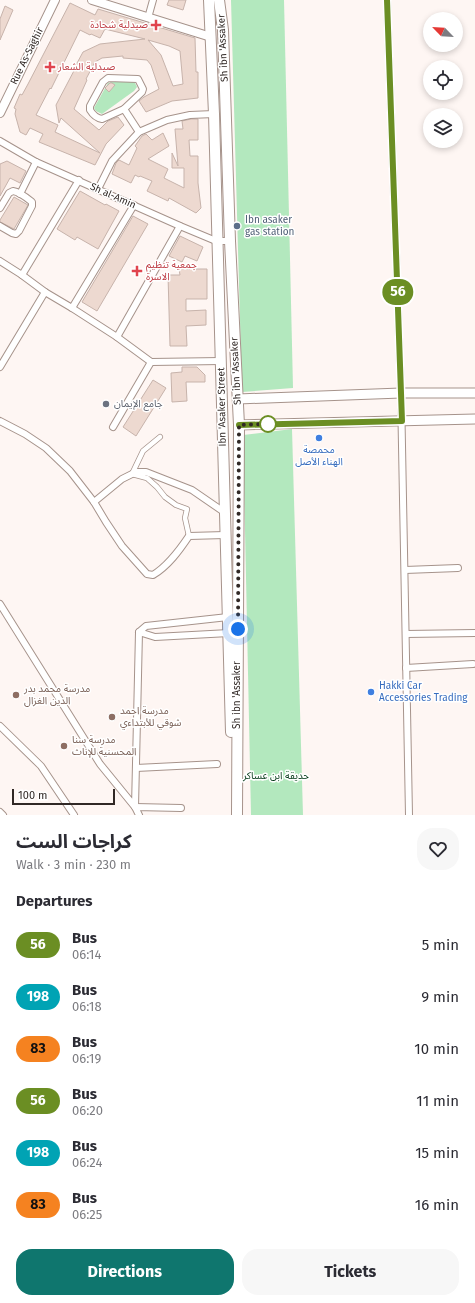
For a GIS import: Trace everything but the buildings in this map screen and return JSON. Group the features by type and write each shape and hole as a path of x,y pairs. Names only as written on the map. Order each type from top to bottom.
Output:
{"main road":[{"name":"Ibn 'Asaker Street","path":"209,0 214,114 216,241 229,633 232,815"},
{"name":"Sh ibn 'Assaker","path":"219,0 223,30 230,241 239,425 237,815"},
{"path":"238,399 401,393 475,393"},
{"path":"239,425 475,419"}],"street":[{"name":"Rue As-Saghir","path":"0,113 55,0"},
{"path":"92,0 211,37"},
{"path":"148,18 153,0"},
{"path":"387,0 402,421 409,815"},
{"path":"135,78 140,82 142,92 124,109 102,119 98,119 92,114 90,106 105,79 135,78"},
{"path":"124,109 139,132"},
{"path":"98,189 112,161 139,132 175,118 190,115 214,114"},
{"name":"Sh al-Amin","path":"0,142 36,162 180,226 216,241 230,241"},
{"path":"20,194 36,162"},
{"path":"22,275 79,180"},
{"path":"0,208 9,194 13,191 32,202 32,206 16,234 1,229"},
{"path":"72,308 134,205"},
{"path":"117,337 180,226"},
{"path":"0,261 45,292 117,337 151,362 221,361"},
{"path":"0,366 45,292"},
{"path":"113,427 151,362"},
{"path":"0,421 25,434 46,448 70,471 94,502 122,546 147,574 153,575 159,572 176,556 189,536 185,518 187,509 176,505 147,478 132,474"},
{"path":"132,474 143,451 160,437"},
{"path":"94,502 122,479 136,472 146,472 192,490 224,512"},
{"path":"189,536 225,535"},
{"path":"405,570 458,568"},
{"path":"0,604 100,764 135,807 139,815"},
{"path":"135,807 139,632 146,626 228,617"},
{"path":"139,632 155,637 229,633"},
{"path":"406,634 475,633"},
{"path":"406,668 474,664"},
{"path":"0,726 41,766 74,815"},
{"path":"136,768 217,764"},
{"path":"135,807 181,808"},
{"path":"0,812 3,815"}],"green space":[{"path":"231,0 284,0 293,388 242,392"},
{"path":"134,81 137,87 134,91 102,114 96,111 94,108 108,83"},
{"name":"حديقة ابن عساكر","path":"292,429 303,815 251,815 243,435"}],"bus line":[{"name":"56","path":"239,425 402,421 387,0"}],"place":[{"name":"صيدلية شحادة","path":"156,25"},
{"name":"صيدلية الشعار","path":"50,67"},
{"name":"Ibn asaker gas station","path":"237,226"},
{"name":"جمعية تنظيم الاسرة","path":"137,271"},
{"name":"جامع الإيمان","path":"106,404"},
{"name":"محمصة الهناء الأصل","path":"319,438"},
{"name":"Hakki Car Accessories Trading","path":"371,692"},
{"name":"مدرسة محمد بدر الدين الغزال","path":"16,695"},
{"name":"مدرسة احمد شوقي للأبتداءي","path":"112,717"},
{"name":"مدرسة سنا المحسنية للإناث","path":"64,746"}],"route":[{"path":"238,629 239,425 268,424"}]}
